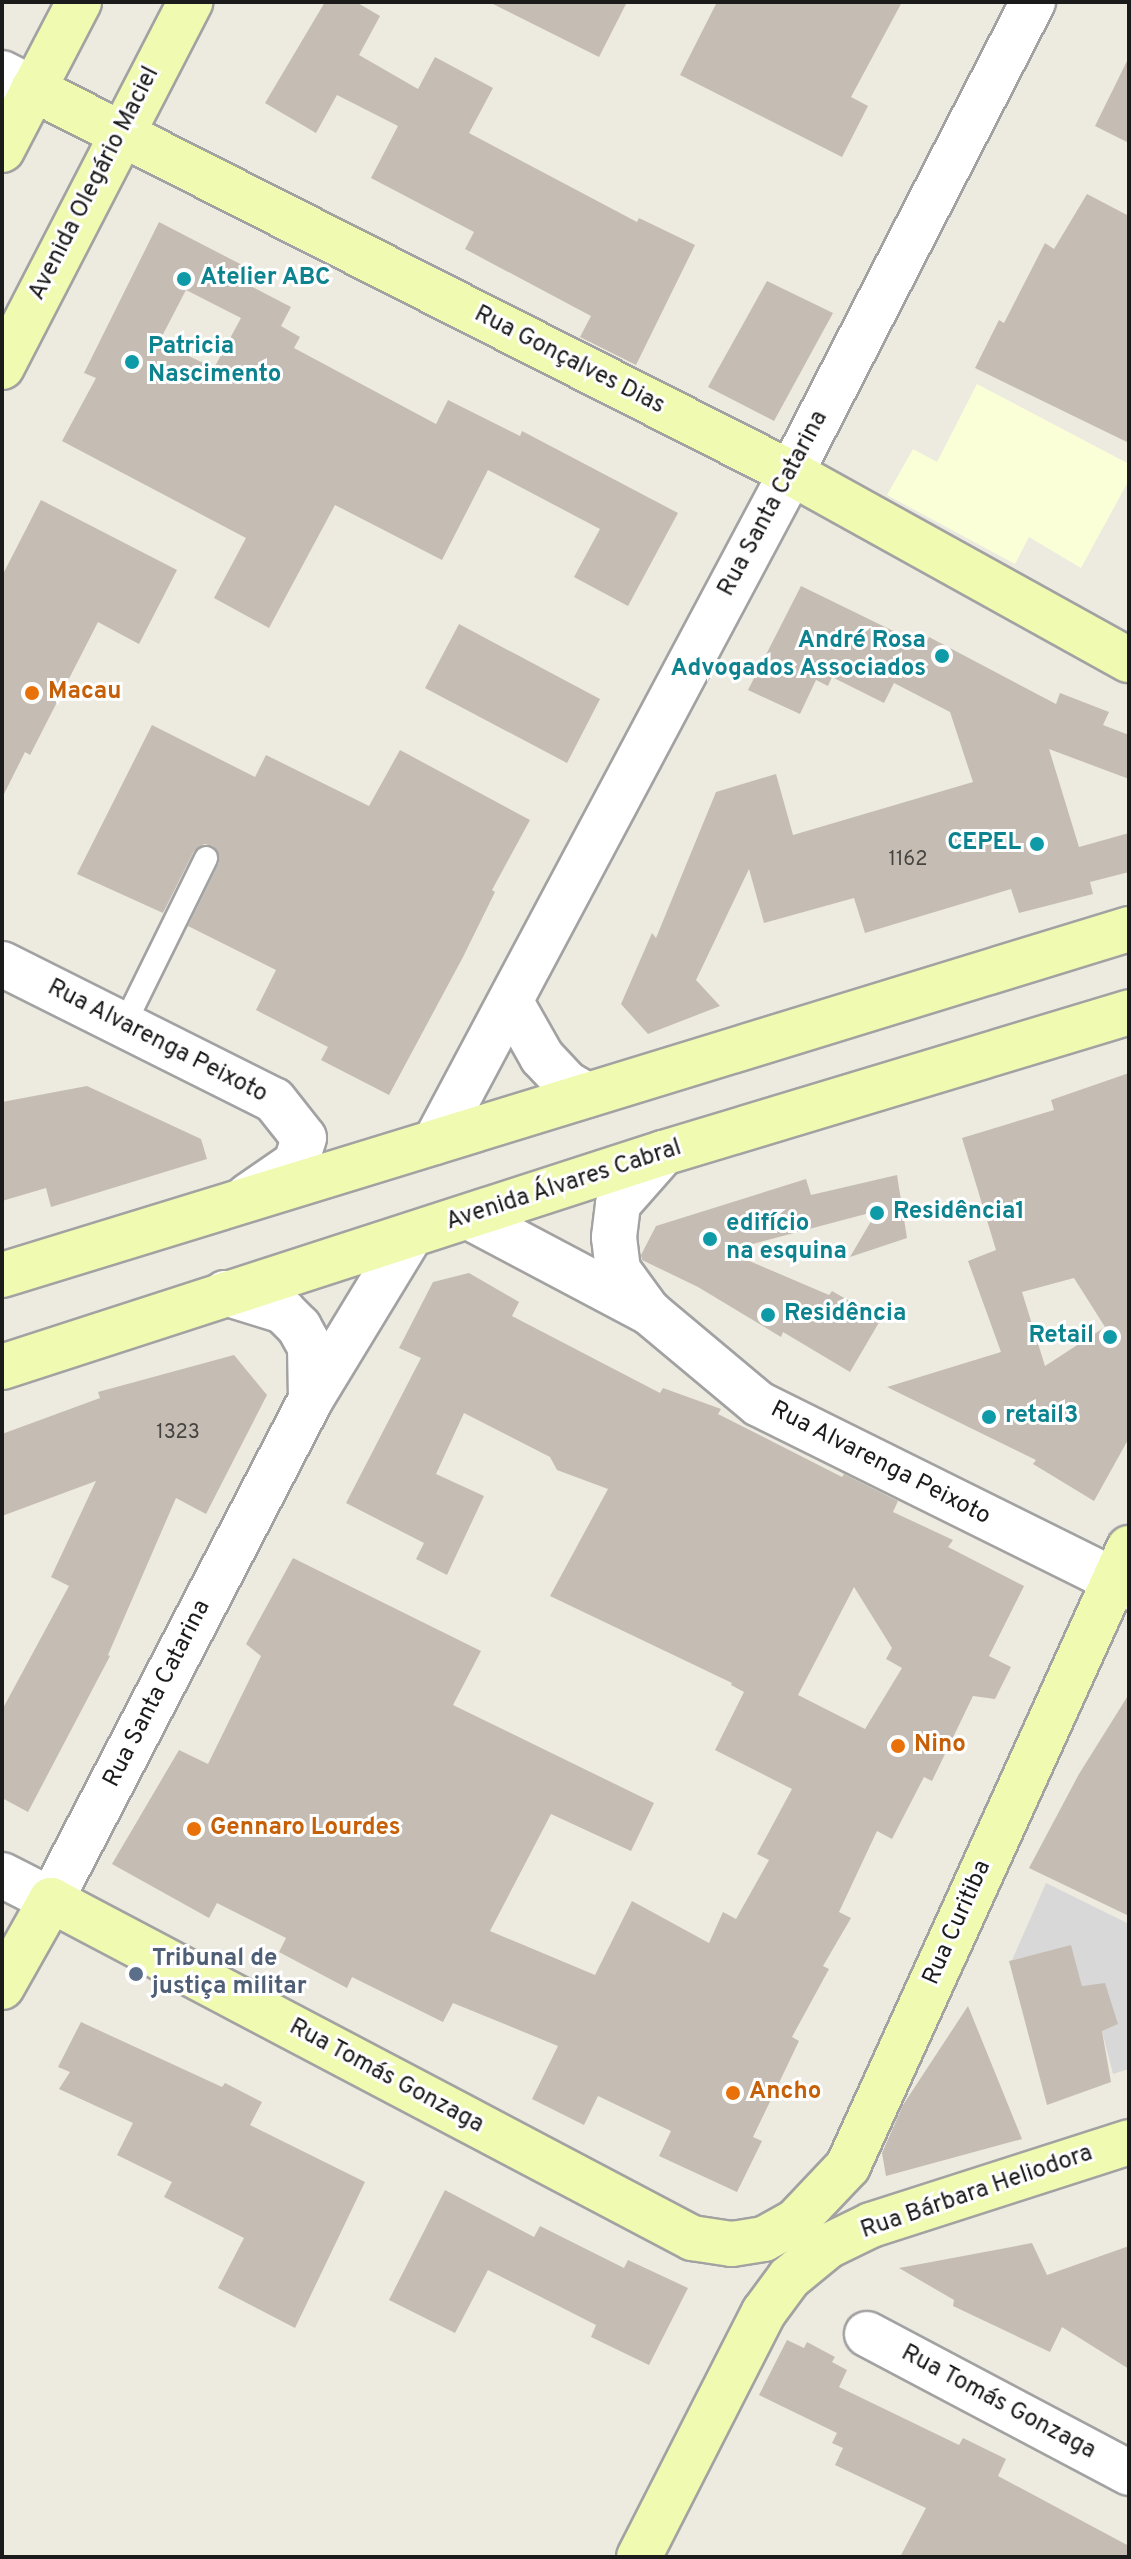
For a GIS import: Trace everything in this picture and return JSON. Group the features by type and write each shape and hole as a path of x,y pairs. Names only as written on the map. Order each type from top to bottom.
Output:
{"street":[{"path":"2,150 18,81 79,2"},
{"name":"Avenida Olegário Maciel","path":"2,367 190,2"},
{"name":"Rua Santa Catarina","path":"435,1142 512,1004 791,473 1033,2"},
{"name":"Rua Gonçalves Dias","path":"18,81 791,473 1129,660"},
{"path":"2,1275 1129,929"},
{"name":"Rua Alvarenga Peixoto","path":"2,964 274,1100 304,1138 296,1163 243,1200"},
{"path":"512,1004 542,1057 566,1083 587,1095"},
{"name":"Avenida Álvares Cabral","path":"2,1367 663,1153 1129,1012"},
{"name":"Rua Alvarenga Peixoto","path":"650,1313 618,1270 614,1237 618,1204 663,1153"},
{"name":"Rua Alvarenga Peixoto","path":"469,1217 650,1313 759,1404 1124,1572"},
{"name":"Rua Santa Catarina","path":"2,1987 51,1900 311,1399 410,1236"},
{"name":"Rua Santa Catarina","path":"225,1293 283,1311 299,1327 310,1347 311,1399"},
{"name":"Rua Curitiba","path":"732,2244 764,2239 796,2221 848,2166 1124,1572"},
{"name":"Rua Tomás Gonzaga","path":"2,1875 692,2238 732,2244"},
{"name":"Rua Bárbara Heliodora","path":"639,2557 764,2312 789,2278 828,2246 871,2225 1129,2142"},
{"path":"848,2166 847,2195 855,2211 871,2225"},
{"name":"Rua Tomás Gonzaga","path":"867,2334 1129,2473"}],"lane":[{"path":"124,1025 206,858"}],"shaded area":[{"path":"977,384 1129,464 1129,480 1081,568 1029,537 1015,564 887,495 913,449 937,462"},
{"path":"1046,1883 1129,1924 1129,2069 1113,2074 1102,2031 1105,1984 1082,1986 1071,1946 1012,1960"}],"building":[{"path":"325,2 356,2 380,16 359,55 418,89 435,57 493,88 469,133 637,222 639,218 695,245 636,365 580,337 591,316 465,249 474,232 371,178 398,126 337,95 316,133 265,103"},
{"path":"489,2 627,2 599,57"},
{"path":"717,2 902,2 851,97 868,106 842,157 680,75"},
{"path":"1129,57 1129,143 1095,126"},
{"path":"1087,194 1129,216 1129,443 975,368 999,320 1004,323 1045,243 1054,249"},
{"path":"159,222 246,267 239,280 291,307 281,326 300,337 294,348 436,424 448,400 520,436 522,431 678,513 628,606 574,577 600,529 488,470 442,560 335,505 269,628 214,598 246,538 62,441 96,378 84,373","holes":["186,290 241,318 214,368 159,342"]},
{"path":"767,281 833,313 774,421 708,387"},
{"path":"41,500 177,570 139,644 98,622 30,755 25,752 2,798 2,576"},
{"path":"801,586 924,646 929,637 1056,704 1060,693 1109,712 1103,725 1129,735 1129,779 1049,749 1079,847 1129,833 1129,872 1090,882 1093,894 1019,913 1011,889 865,933 854,898 764,923 749,869 696,980 720,1006 648,1034 621,1004 652,933 656,938 716,792 776,774 793,835 973,782 950,712 894,683 884,703 832,677 828,686 816,680 800,714 748,690"},
{"path":"459,624 600,699 567,763 425,688"},
{"path":"152,725 255,777 266,755 369,806 400,750 530,820 492,890 495,892 463,957 389,1095 321,1060 328,1047 256,1010 276,970 188,926 219,863 218,851 213,846 204,844 194,851 163,913 77,874"},
{"path":"1129,1073 1129,1438 1094,1501 1033,1464 1036,1460 887,1387 1001,1352 968,1261 996,1250 962,1138 1054,1110 1051,1100","holes":["1074,1278 1105,1327 1045,1366 1022,1292"]},
{"path":"87,1086 201,1139 207,1159 51,1207 46,1188 2,1201 2,1102"},
{"path":"897,1175 907,1238 850,1257 877,1211 726,1251 829,1295 832,1291 881,1319 850,1372 783,1332 781,1337 698,1287 642,1260 641,1255 656,1226 806,1179 811,1195"},
{"path":"469,1273 519,1302 512,1316 660,1393 663,1388 721,1409 718,1414 842,1477 844,1474 898,1501 893,1512 953,1540 948,1547 1024,1586 989,1656 1011,1667 995,1699 973,1696 932,1781 924,1777 892,1839 877,1831 839,1912 851,1918 823,1966 829,1969 792,2037 799,2041 753,2137 762,2141 737,2192 659,2156 671,2131 598,2096 584,2125 532,2099 558,2046 453,2003 443,2022 352,1977 347,1988 279,1952 286,1938 217,1903 209,1918 112,1864 179,1750 208,1764 261,1656 246,1644 293,1558 481,1651 453,1705 654,1803 631,1851 551,1814 490,1931 595,1975 632,1901 709,1943 723,1912 736,1919 769,1860 757,1854 792,1789 715,1750 744,1692 732,1683 550,1596 608,1489 557,1470 550,1457 464,1413 436,1474 484,1496 447,1575 416,1559 424,1543 346,1503 421,1358 399,1348 433,1282","holes":["854,1587 892,1648 886,1659 902,1668 865,1729 798,1695"]},
{"path":"234,1355 267,1395 206,1514 176,1498 110,1656 28,1812 2,1798 2,1710 69,1586 51,1577 96,1481 2,1516 2,1434 100,1398 98,1392"},
{"path":"1129,1694 1129,1916 1029,1868 1079,1774"},
{"path":"1071,1945 1082,1986 1105,1983 1118,2024 1102,2031 1111,2082 1047,2105 1009,1961"},
{"path":"968,2006 1022,2139 886,2176 882,2153 903,2105"},
{"path":"81,2022 222,2087 225,2083 262,2102 250,2125 365,2182 295,2328 218,2288 244,2238 164,2197 172,2182 117,2155 133,2123 59,2089 70,2072 58,2067"},
{"path":"445,2190 534,2237 540,2226 624,2268 628,2260 688,2288 649,2365 591,2337 596,2325 488,2270 455,2333 389,2300"},
{"path":"1032,2243 1047,2275 1129,2246 1129,2369 1062,2327 1050,2352 953,2306 954,2300 899,2268"},
{"path":"787,2340 804,2348 807,2342 835,2357 832,2362 847,2370 839,2387 959,2445 963,2438 1006,2459 998,2476 1129,2546 1129,2557 900,2557 926,2508 835,2465 843,2448 832,2443 837,2433 759,2395"}],"place":[{"name":"Atelier ABC","path":"184,279"},
{"name":"Patricia Nascimento","path":"132,362"},
{"name":"André Rosa Advogados Associados","path":"942,656"},
{"name":"Macau","path":"32,693"},
{"name":"CEPEL","path":"1037,844"},
{"name":"Residência1","path":"877,1213"},
{"name":"edifício na esquina","path":"710,1239"},
{"name":"Residência","path":"768,1315"},
{"name":"Retail","path":"1110,1337"},
{"name":"retail3","path":"989,1417"},
{"name":"Nino","path":"898,1746"},
{"name":"Gennaro Lourdes","path":"194,1829"},
{"name":"Tribunal de justiça militar","path":"136,1974"},
{"name":"Ancho","path":"733,2093"}]}
